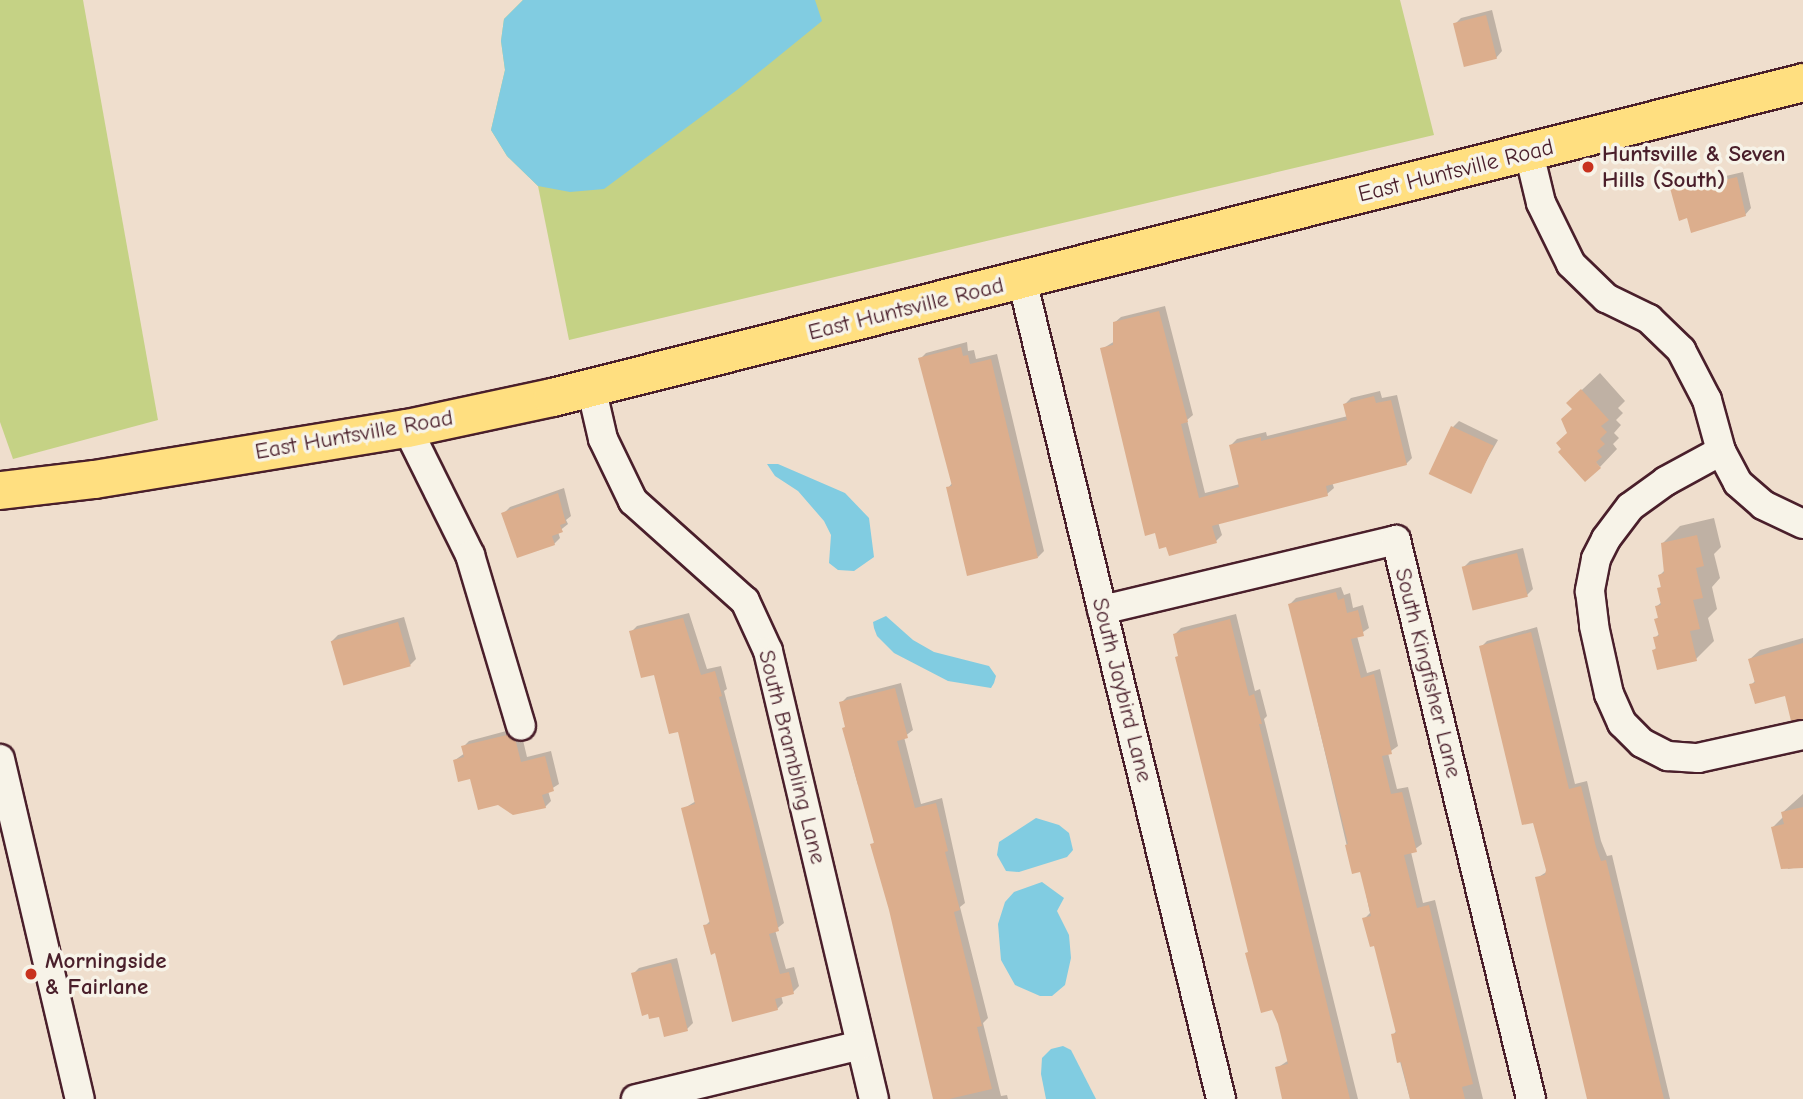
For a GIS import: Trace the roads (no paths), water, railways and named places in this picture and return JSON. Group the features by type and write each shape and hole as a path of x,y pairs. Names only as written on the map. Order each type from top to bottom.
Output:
{"main road":[{"name":"East Huntsville Road","path":"0,490 94,479 407,428 591,387 1803,82"}],"street":[{"path":"1529,153 1541,203 1571,264 1606,298 1649,319 1681,350 1707,400 1721,451 1738,483 1763,505 1803,524"},
{"name":"South Jaybird Lane","path":"1022,280 1222,1099"},
{"name":"South Brambling Lane","path":"591,387 603,439 633,501 745,601 768,651 874,1099"},
{"path":"407,428 470,555 521,726"},
{"path":"1721,451 1666,481 1630,507 1606,539 1597,559 1591,591 1594,626 1609,694 1622,723 1642,743 1668,756 1698,758 1803,735"},
{"name":"South Kingfisher Lane","path":"1102,610 1396,540 1531,1099"},
{"path":"0,759 80,1099"},
{"path":"636,1099 862,1045"}],"water":[{"path":"523,0 815,0 822,21 737,90 604,189 570,192 538,186 507,156 491,130 505,70 501,41 504,19"},
{"path":"767,464 778,464 845,493 869,518 874,557 854,571 838,570 829,563 831,535 824,521 798,491 775,476"},
{"path":"886,616 913,640 934,652 989,666 996,676 991,688 948,681 894,653 877,636 874,628 873,622"},
{"path":"1036,818 1059,825 1069,833 1073,850 1067,857 1019,872 1006,871 997,855 999,842"},
{"path":"1042,882 1064,898 1057,911 1069,935 1071,958 1065,985 1052,996 1040,996 1015,985 1001,960 998,924 1005,902 1014,892"},
{"path":"1063,1046 1071,1050 1096,1099 1046,1099 1041,1074 1042,1058 1051,1049"}],"place":[{"name":"Huntsville & Seven Hills (South)","path":"1588,167"},
{"name":"Morningside & Fairlane","path":"31,974"}]}
